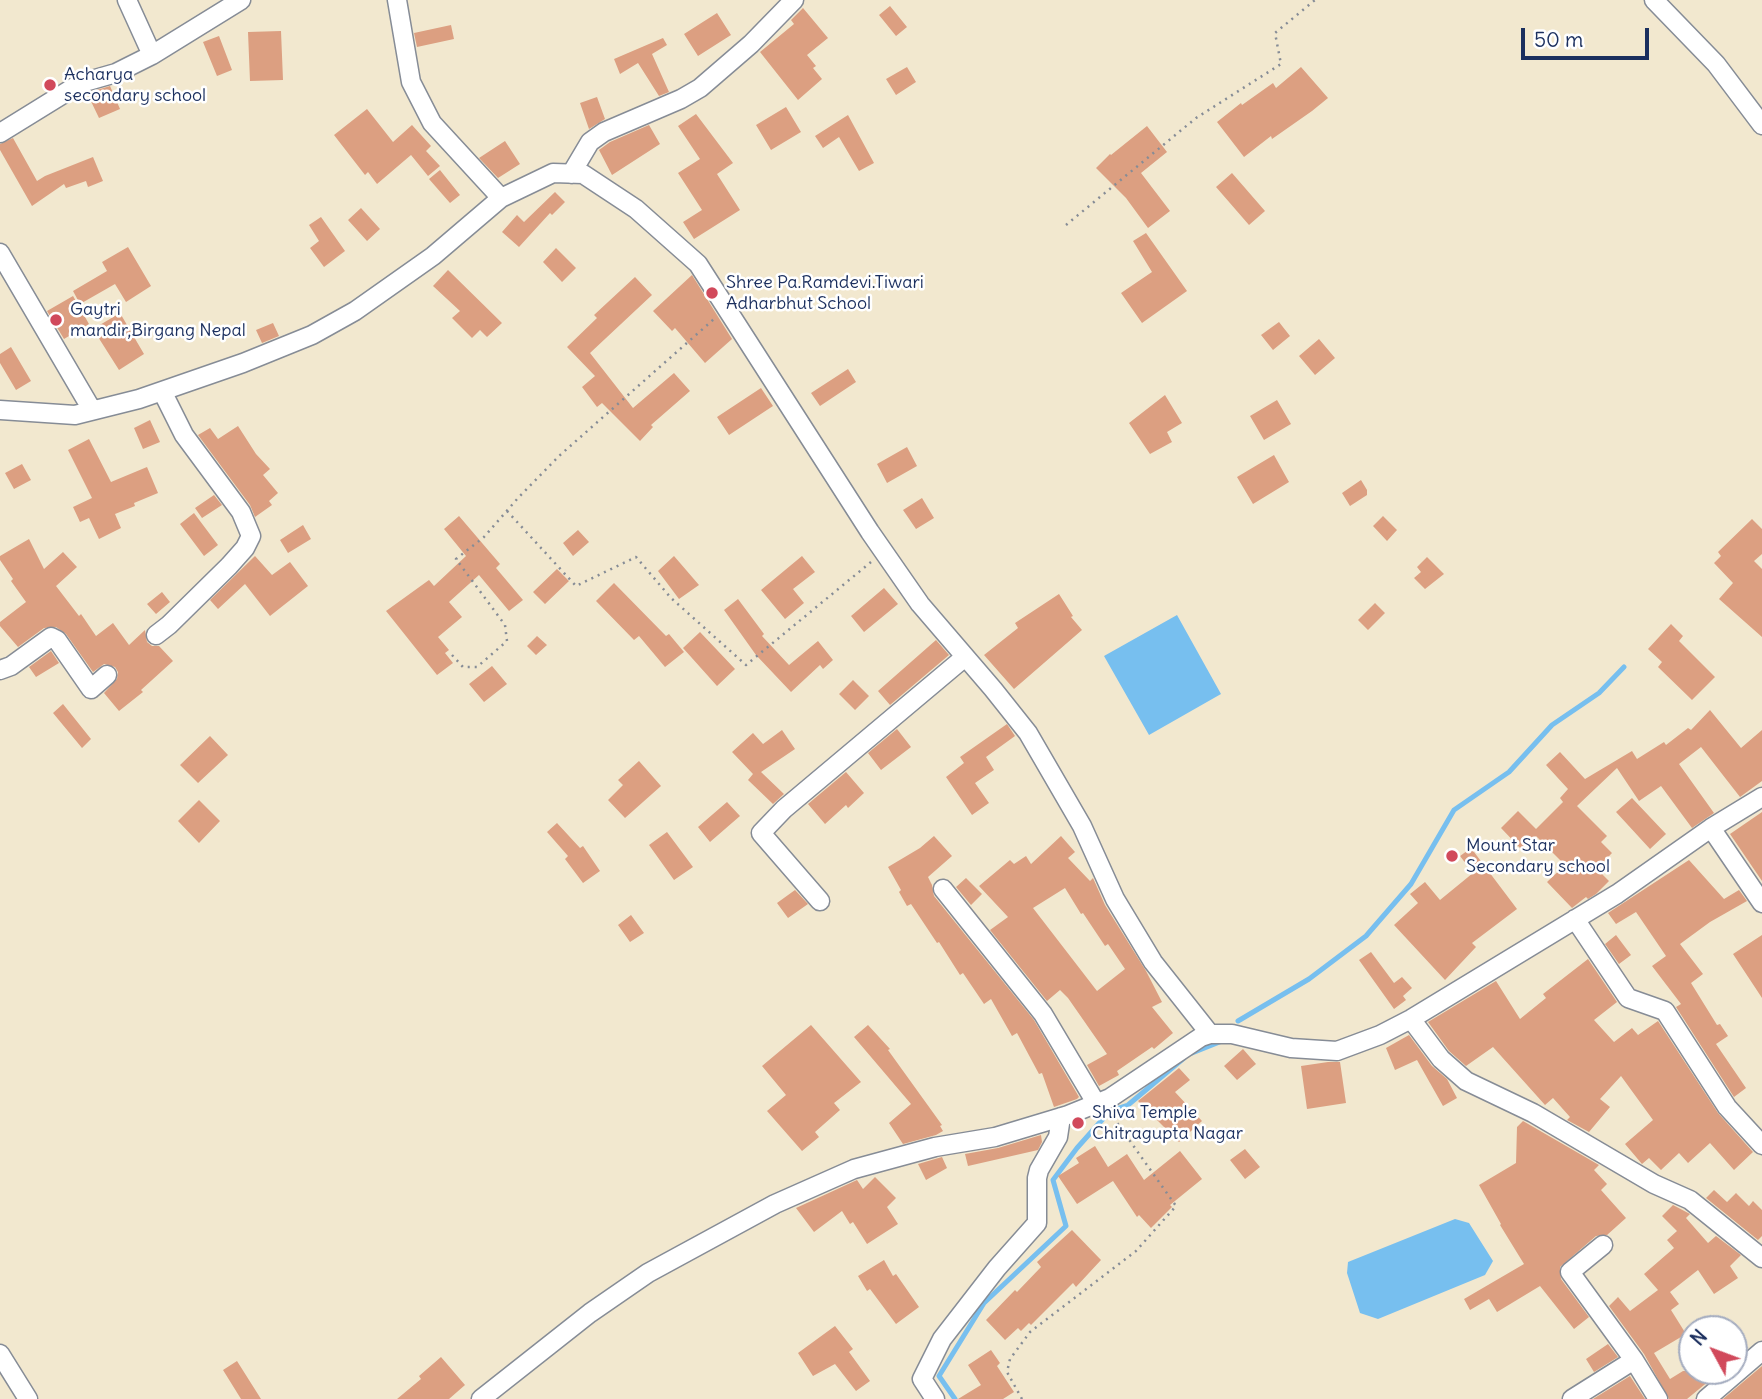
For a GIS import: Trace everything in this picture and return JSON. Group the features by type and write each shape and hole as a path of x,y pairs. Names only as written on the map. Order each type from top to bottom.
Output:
{"street":[{"path":"127,0 152,55"},
{"path":"0,133 80,83 116,73 152,55 241,0"},
{"path":"397,0 411,82 432,123 501,198"},
{"path":"571,174 590,142 604,132 700,88 751,44 794,0"},
{"path":"1654,0 1716,65 1762,125"},
{"path":"0,410 75,415 162,391 243,363 312,335 355,311 433,256 501,198 553,173 583,174 636,209 698,264 870,532 920,604 1028,733 1082,826 1115,899 1153,962 1210,1034"},
{"path":"0,253 92,410"},
{"path":"156,635 229,566 245,548 251,536 241,512 184,435 162,391"},
{"path":"0,670 11,666 51,636 57,640 91,689 107,675"},
{"path":"820,901 761,833 784,809 965,657"},
{"path":"481,1399 590,1313 648,1273 775,1205 854,1170 935,1147 995,1137 1061,1117 1110,1098 1201,1037 1210,1034 1232,1034 1291,1048 1337,1051 1380,1035 1618,894 1711,828 1762,797"},
{"path":"1711,828 1762,903"},
{"path":"943,889 1043,1014 1096,1103"},
{"path":"1575,919 1628,999 1665,1011 1727,1107 1762,1145"},
{"path":"1411,1019 1441,1059 1466,1081 1533,1113 1654,1184 1690,1200 1762,1258"},
{"path":"935,1399 922,1378 942,1339 997,1268 1037,1223 1037,1178 1058,1138 1061,1117"},
{"path":"1604,1245 1570,1272 1634,1360 1658,1399"},
{"path":"1706,1399 1762,1351"},
{"path":"0,1354 28,1399"},
{"path":"1572,1399 1634,1360"}],"path":[{"path":"1066,225 1196,118 1281,64 1275,33 1315,0"},
{"path":"452,655 463,667 477,667 507,641 505,625 456,559 484,537 559,456 727,308"},
{"path":"507,511 576,586 636,556 671,598 746,665 884,551"},
{"path":"1022,1399 1007,1372 1010,1359 1030,1332 1136,1251 1176,1206 1113,1116"}],"water":[{"path":"1177,615 1221,694 1149,735 1104,656"},
{"path":"1455,1219 1469,1223 1493,1261 1485,1275 1378,1319 1360,1313 1347,1273 1348,1262"}],"building":[{"path":"890,6 907,27 896,36 879,15"},
{"path":"803,8 828,38 807,55 822,79 798,100 760,52 794,24 791,20"},
{"path":"717,13 731,35 698,56 684,34"},
{"path":"451,25 454,39 417,47 414,33"},
{"path":"281,31 283,80 250,81 248,32"},
{"path":"219,36 232,70 217,76 203,42"},
{"path":"663,38 667,45 652,54 669,92 659,96 638,63 620,74 614,59"},
{"path":"907,67 916,82 896,95 886,79"},
{"path":"1301,67 1328,98 1244,157 1217,122 1273,83 1276,88"},
{"path":"110,86 120,109 99,118 87,93"},
{"path":"597,97 605,119 589,129 580,103"},
{"path":"786,107 801,132 771,150 756,125"},
{"path":"367,109 393,142 412,125 431,146 426,151 440,166 428,176 411,155 377,184 368,172 365,175 334,135"},
{"path":"696,114 733,163 717,174 740,210 694,239 683,222 702,210 678,173 700,159 678,126"},
{"path":"848,115 874,163 859,171 839,137 823,148 815,136"},
{"path":"649,125 660,144 612,175 599,150 610,142"},
{"path":"1147,126 1167,152 1141,173 1170,211 1148,228 1126,198 1096,168"},
{"path":"13,138 37,181 93,157 103,181 88,187 86,181 66,188 64,184 32,206 0,150 0,144"},
{"path":"505,141 520,164 498,178 479,158"},
{"path":"440,170 460,195 450,203 429,179"},
{"path":"1232,173 1265,211 1249,225 1216,187"},
{"path":"555,192 565,202 552,215 550,213 519,247 502,232 517,215 524,222"},
{"path":"361,208 380,229 367,241 348,220"},
{"path":"321,217 345,251 324,267 310,248 319,241 309,225"},
{"path":"1146,233 1187,291 1142,323 1121,293 1152,272 1133,241"},
{"path":"128,247 151,286 126,302 115,284 80,304 73,291 107,271 102,262"},
{"path":"556,248 576,268 562,282 543,262"},
{"path":"448,270 502,323 487,337 480,330 472,338 452,318 460,311 433,286"},
{"path":"692,275 732,339 705,363 675,328 672,331 653,311"},
{"path":"635,277 652,295 590,353 633,408 674,373 690,391 651,425 653,427 640,441 602,403 597,407 582,387 595,376 567,347 597,318 594,315"},
{"path":"73,296 89,324 64,339 47,311"},
{"path":"120,313 144,354 119,370 93,329"},
{"path":"1279,322 1290,336 1273,350 1261,335"},
{"path":"273,323 279,336 262,343 256,330"},
{"path":"1319,339 1335,358 1315,375 1299,356"},
{"path":"11,347 31,381 16,390 0,363 0,354"},
{"path":"848,369 856,382 820,406 811,393"},
{"path":"761,388 773,406 729,435 717,417"},
{"path":"1165,395 1182,423 1167,432 1172,442 1150,454 1129,423"},
{"path":"1277,400 1291,424 1264,440 1250,416"},
{"path":"150,420 160,442 143,449 134,428"},
{"path":"238,426 256,454 270,469 263,475 278,493 269,501 272,505 255,517 250,505 198,435 210,428 218,439"},
{"path":"89,439 111,482 147,467 158,493 115,514 121,528 99,539 89,518 80,522 73,507 92,498 68,450"},
{"path":"907,447 917,466 887,483 877,464"},
{"path":"1274,455 1289,482 1253,504 1237,477"},
{"path":"22,464 31,480 14,489 5,473"},
{"path":"1361,480 1367,495 1350,506 1342,493"},
{"path":"214,495 222,505 202,518 195,508"},
{"path":"922,498 934,518 916,529 903,510"},
{"path":"194,513 218,545 204,556 180,524"},
{"path":"459,516 500,564 496,568 523,600 509,611 479,575 449,602 462,617 438,637 449,650 445,653 453,663 437,675 386,611 429,580 434,586 466,556 444,529"},
{"path":"1383,516 1397,530 1387,541 1373,526"},
{"path":"1752,519 1762,529 1762,554 1754,561 1762,569 1762,637 1719,599 1733,583 1714,563 1721,556 1718,552"},
{"path":"303,525 311,539 288,553 280,540"},
{"path":"578,530 589,542 573,556 563,543"},
{"path":"29,539 44,569 63,552 77,567 56,586 96,636 113,623 129,645 145,630 147,642 152,646 159,646 173,661 141,690 143,692 119,711 104,693 117,679 118,672 115,667 104,664 93,672 66,634 56,627 44,628 18,647 0,626 0,622 26,602 11,581 13,579 0,556"},
{"path":"255,556 272,575 290,562 308,586 270,616 245,584 218,609 210,600"},
{"path":"674,556 699,585 679,599 658,571"},
{"path":"802,556 815,572 793,589 804,603 785,619 761,590"},
{"path":"1427,557 1444,574 1425,589 1414,578 1421,572 1417,567"},
{"path":"557,569 569,581 545,604 533,592"},
{"path":"614,583 666,636 669,634 684,652 665,667 639,636 634,640 596,601"},
{"path":"884,588 898,604 864,632 851,616"},
{"path":"162,592 170,602 156,614 147,604"},
{"path":"1059,594 1073,616 1071,617 1082,630 1014,689 984,655 1018,628 1015,623"},
{"path":"738,599 764,634 762,636 789,665 818,641 833,660 823,669 820,665 791,692 756,655 724,610"},
{"path":"1375,603 1385,613 1368,630 1358,620"},
{"path":"1671,624 1683,636 1679,641 1715,677 1692,700 1658,667 1662,662 1648,649"},
{"path":"700,632 735,669 717,686 683,648"},
{"path":"537,636 547,645 536,655 527,646"},
{"path":"936,640 949,655 890,705 878,691"},
{"path":"51,651 59,663 36,677 29,667"},
{"path":"492,666 507,684 484,702 469,684"},
{"path":"853,680 869,696 855,710 839,694"},
{"path":"63,704 91,739 82,748 53,713"},
{"path":"1710,710 1741,748 1762,730 1762,781 1740,797 1701,747 1679,764 1714,813 1692,828 1661,786 1639,801 1617,768 1577,806 1607,836 1601,842 1612,853 1597,869 1609,881 1596,894 1588,899 1586,897 1572,908 1547,882 1565,865 1536,836 1522,850 1501,828 1518,811 1536,829 1563,802 1560,798 1568,789 1546,765 1560,752 1585,779 1632,751 1637,759 1664,742 1666,745 1688,728 1691,730"},
{"path":"1007,724 1015,736 986,757 994,770 975,783 989,803 972,815 946,777 964,763 960,757"},
{"path":"897,729 911,747 881,770 868,753"},
{"path":"782,730 795,749 761,772 784,794 773,804 748,780 753,774 732,752 753,733 763,744"},
{"path":"210,736 228,755 198,783 180,765"},
{"path":"639,761 661,786 625,818 608,800 623,785 618,780"},
{"path":"846,772 864,793 825,824 808,804"},
{"path":"1632,798 1666,834 1650,849 1616,812"},
{"path":"199,800 220,821 199,843 178,821"},
{"path":"727,802 740,816 710,842 698,827"},
{"path":"1762,812 1762,881 1730,834"},
{"path":"557,823 580,848 583,846 600,871 583,883 565,859 568,856 547,832"},
{"path":"667,832 693,867 674,880 649,845"},
{"path":"934,836 952,856 928,877 934,896 1034,1020 1079,1097 1077,1099 1054,1107 1042,1073 1039,1074 1017,1033 1012,1036 991,999 984,1004 963,973 960,975 911,904 907,906 899,892 901,890 888,867 920,848"},
{"path":"1061,836 1075,852 1068,858 1090,881 1093,878 1105,905 1162,1002 1152,1007 1173,1033 1154,1049 1152,1047 1117,1071 1119,1075 1099,1086 1087,1065 1107,1054 1068,998 1060,990 1047,1001 990,930 1008,917 979,886 1010,860 1014,864 1026,856 1031,864","holes":["1065,888 1081,914 1083,913 1105,946 1108,944 1125,969 1097,991 1033,908"]},
{"path":"1471,848 1517,909 1472,943 1476,947 1445,980 1394,925 1418,903 1410,894 1425,882 1440,900 1473,873 1460,856"},
{"path":"1689,860 1724,899 1739,890 1747,901 1710,922 1680,944 1703,974 1691,983 1717,1025 1720,1024 1728,1036 1716,1044 1746,1088 1734,1097 1676,1007 1681,1004 1652,966 1666,956 1636,912 1616,924 1608,913"},
{"path":"966,878 982,894 971,905 956,887"},
{"path":"795,890 808,904 788,918 777,903"},
{"path":"631,915 644,933 630,942 618,925"},
{"path":"1616,935 1631,955 1619,964 1605,944"},
{"path":"1762,935 1762,998 1733,954"},
{"path":"1371,952 1394,983 1402,977 1412,988 1403,996 1406,1000 1394,1009 1359,960"},
{"path":"1588,959 1617,1002 1594,1020 1614,1042 1632,1028 1638,1035 1658,1021 1718,1113 1753,1152 1734,1170 1710,1143 1688,1163 1679,1153 1661,1170 1649,1158 1642,1164 1625,1144 1653,1120 1621,1076 1600,1099 1610,1107 1589,1132 1567,1120 1570,1117 1553,1098 1545,1105 1493,1047 1466,1066 1449,1051 1428,1022 1496,981 1520,1019 1546,998 1543,994"},
{"path":"811,1025 861,1082 834,1103 840,1110 815,1132 819,1137 802,1151 767,1111 786,1095 762,1066"},
{"path":"868,1025 890,1049 888,1050 942,1125 940,1126 943,1131 903,1144 889,1123 911,1104 854,1037"},
{"path":"1409,1035 1432,1066 1447,1079 1457,1098 1443,1106 1417,1060 1395,1070 1386,1048"},
{"path":"1243,1049 1256,1064 1237,1080 1224,1066"},
{"path":"1340,1062 1346,1103 1307,1109 1301,1066"},
{"path":"1179,1068 1190,1080 1175,1092 1202,1121 1179,1142 1138,1101"},
{"path":"1523,1121 1599,1165 1594,1170 1607,1184 1601,1190 1626,1218 1607,1235 1596,1236 1560,1267 1561,1279 1589,1317 1574,1329 1540,1286 1497,1312 1489,1299 1470,1310 1464,1299 1524,1264 1479,1185 1516,1163 1517,1127"},
{"path":"1041,1135 1042,1142 1038,1150 968,1166 965,1154 998,1148"},
{"path":"1095,1146 1108,1167 1127,1154 1144,1180 1180,1151 1202,1179 1170,1205 1172,1207 1151,1228 1139,1215 1137,1217 1113,1181 1077,1204 1058,1176 1079,1163 1076,1158"},
{"path":"1245,1149 1260,1167 1245,1179 1230,1160"},
{"path":"942,1157 947,1168 926,1180 918,1164"},
{"path":"875,1177 896,1198 887,1207 898,1224 867,1244 853,1222 850,1224 842,1211 814,1232 796,1208 857,1180 863,1189"},
{"path":"1714,1190 1727,1202 1736,1193 1749,1206 1753,1201 1762,1210 1762,1236 1758,1240 1706,1198"},
{"path":"1673,1205 1690,1214 1686,1218 1708,1243 1716,1236 1741,1255 1730,1266 1738,1278 1714,1294 1698,1270 1670,1292 1679,1304 1671,1310 1678,1321 1678,1339 1654,1353 1670,1379 1678,1374 1678,1385 1704,1385 1687,1399 1669,1399 1644,1354 1609,1306 1618,1297 1630,1311 1658,1290 1644,1274 1674,1248 1667,1240 1677,1231 1662,1216"},
{"path":"1072,1230 1101,1260 1076,1287 1073,1283 1031,1325 1029,1323 1021,1331 1018,1328 1005,1340 986,1320 1041,1267 1037,1262"},
{"path":"884,1260 893,1276 896,1274 919,1307 896,1324 870,1289 867,1291 858,1276"},
{"path":"835,1326 853,1349 849,1352 870,1381 856,1391 835,1364 813,1376 798,1353"},
{"path":"1608,1344 1618,1357 1594,1372 1586,1359"},
{"path":"991,1350 1000,1363 997,1366 1014,1392 1003,1399 958,1399 981,1385 968,1365"},
{"path":"441,1357 465,1385 449,1399 397,1399 421,1379 419,1376"},
{"path":"237,1361 261,1399 241,1399 223,1370"},
{"path":"1762,1366 1762,1399 1723,1399 1740,1385 1748,1385 1748,1378"},
{"path":"1630,1376 1645,1399 1593,1399"}],"waterway":[{"path":"1238,1021 1309,979 1366,936 1411,884 1454,810 1509,772 1552,725 1599,693 1624,667"},
{"path":"1192,1053 1222,1041"},
{"path":"955,1399 939,1376 984,1303 1066,1226 1053,1180 1110,1111 1128,1105 1184,1058"}],"place":[{"name":"Acharya secondary school","path":"50,85"},
{"name":"Shree Pa.Ramdevi.Tiwari Adharbhut School","path":"712,293"},
{"name":"Gaytri mandir,Birgang Nepal","path":"56,320"},
{"name":"Mount Star Secondary school","path":"1452,856"},
{"name":"Shiva Temple Chitragupta Nagar","path":"1078,1123"}]}
